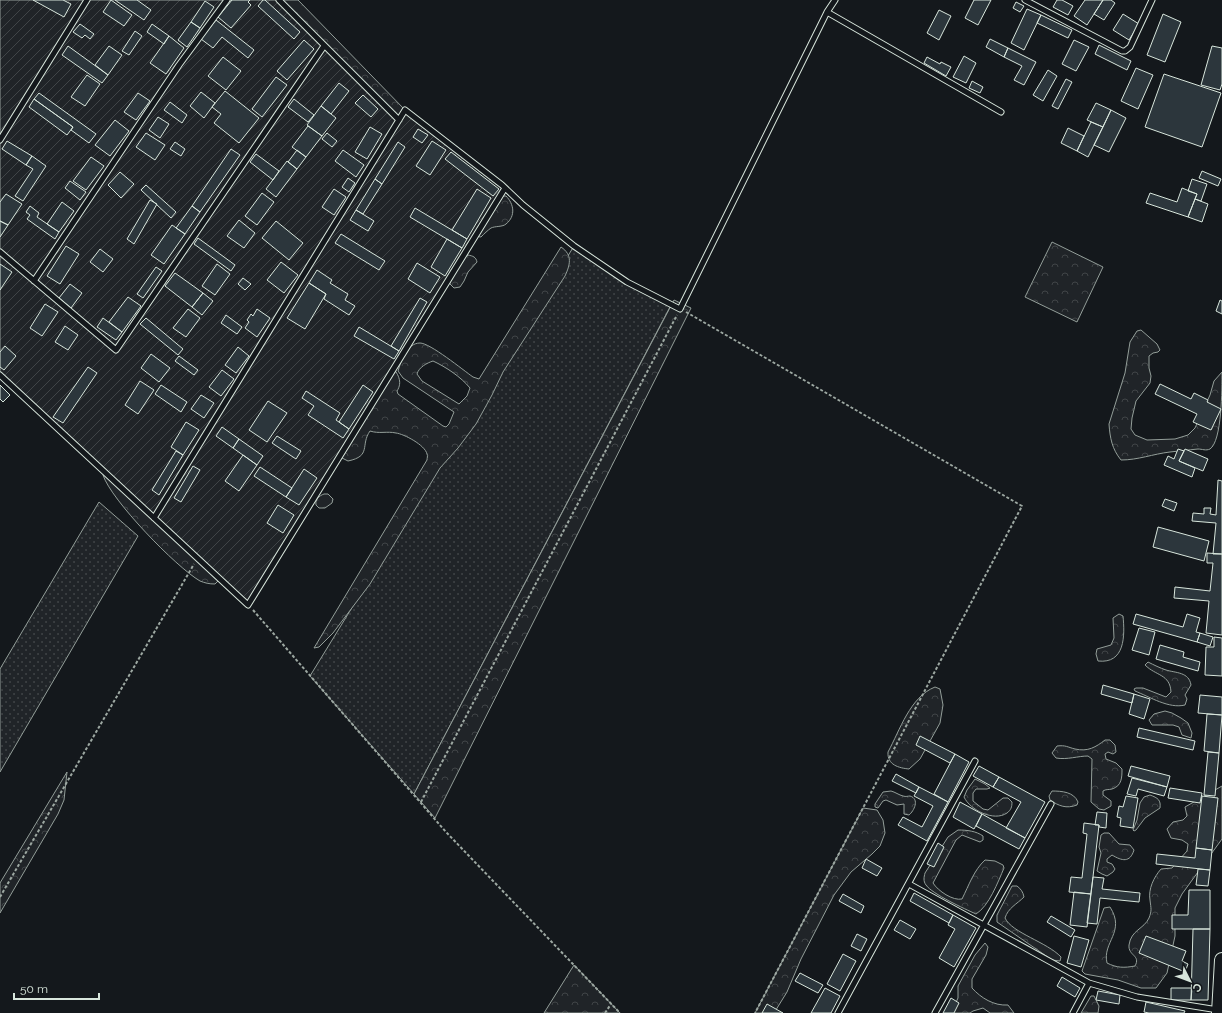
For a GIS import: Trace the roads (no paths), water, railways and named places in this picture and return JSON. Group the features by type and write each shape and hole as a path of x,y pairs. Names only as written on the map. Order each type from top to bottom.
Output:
{"main road":[{"path":"1219,1012 1222,960"}],"lane":[{"path":"0,140 87,0"},
{"path":"34,281 179,65 227,0"},
{"path":"279,0 399,120"},
{"path":"154,518 405,110 505,188 523,205 574,246 627,282 680,308 827,12 835,0"},
{"path":"1025,0 1122,51 1125,51 1130,47 1152,0"},
{"path":"827,12 1001,112"},
{"path":"0,252 116,350 324,46"},
{"path":"0,375 248,605 505,188"},
{"path":"838,1013 975,761"},
{"path":"935,1013 1051,804"},
{"path":"909,884 1089,983 1137,997 1219,1012"},
{"path":"1072,1013 1089,983"}]}
